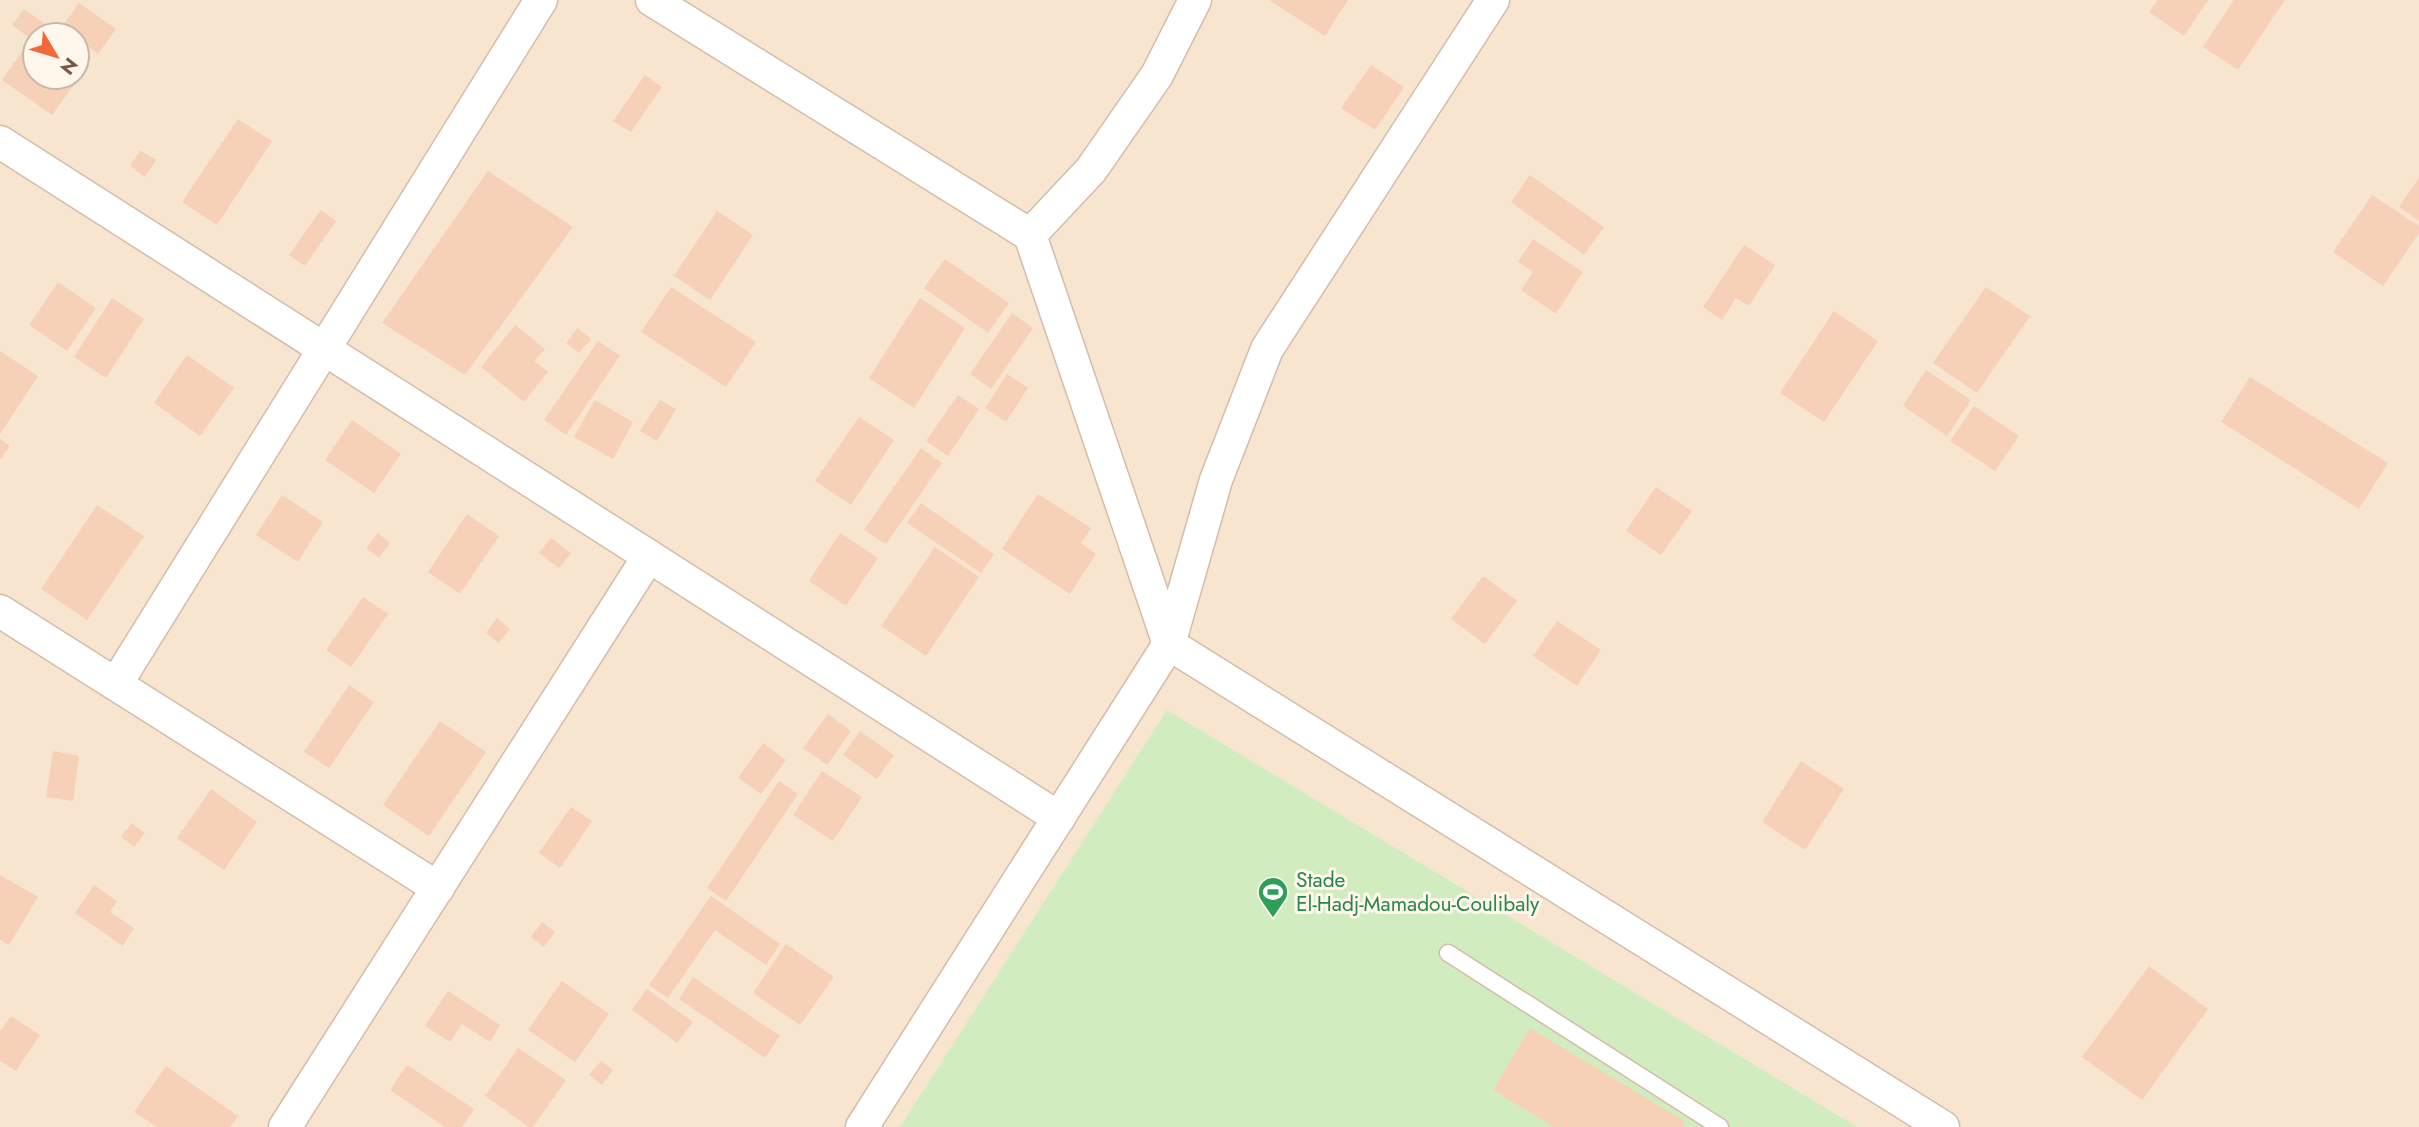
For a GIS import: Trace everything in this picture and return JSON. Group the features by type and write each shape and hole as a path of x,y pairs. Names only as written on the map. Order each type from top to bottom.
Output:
{"street":[{"path":"116,684 541,0"},
{"path":"652,0 1030,235 1170,644 1943,1127"},
{"path":"1030,235 1091,170 1157,75 1195,0"},
{"path":"863,1127 1170,644 1216,480 1267,349 1493,0"},
{"path":"0,142 1059,818"},
{"path":"285,1127 649,556"},
{"path":"0,611 438,888"}],"lane":[{"path":"1448,953 1720,1127"}],"shaded area":[{"path":"0,0 2419,0 2419,1127 0,1127"}],"green space":[{"name":"Stade El-Hadj-Mamadou-Coulibaly","path":"1167,710 1857,1127 900,1127"}],"building":[{"path":"1269,0 1348,0 1325,36"},
{"path":"2158,0 2208,0 2184,36 2149,12"},
{"path":"2234,0 2285,0 2238,70 2203,47"},
{"path":"79,3 116,29 98,54 91,49 91,21 66,21"},
{"path":"24,9 41,21 21,21 21,32 12,25"},
{"path":"21,53 21,91 69,91 52,115 2,80"},
{"path":"1371,65 1404,87 1375,130 1341,108"},
{"path":"645,75 662,87 631,132 613,121"},
{"path":"238,119 272,141 217,225 182,202"},
{"path":"140,150 156,160 145,177 130,166"},
{"path":"488,171 573,227 465,375 382,323"},
{"path":"1530,175 1604,227 1584,255 1511,202"},
{"path":"2419,178 2419,221 2399,207"},
{"path":"2372,195 2419,226 2419,233 2383,286 2333,252"},
{"path":"321,210 336,221 305,266 289,255"},
{"path":"717,211 753,235 710,300 674,276"},
{"path":"1533,239 1583,272 1556,314 1521,290 1533,272 1518,262"},
{"path":"1744,245 1775,265 1749,306 1736,298 1722,320 1703,307"},
{"path":"945,259 1009,303 988,333 924,288"},
{"path":"58,282 96,308 67,351 29,325"},
{"path":"671,287 756,342 726,387 641,332"},
{"path":"1986,287 2030,316 1977,393 1933,363"},
{"path":"112,298 144,319 106,378 74,357"},
{"path":"920,298 965,328 914,408 869,378"},
{"path":"1834,311 1878,341 1824,422 1780,393"},
{"path":"1012,313 1033,328 991,389 970,374"},
{"path":"515,325 545,349 534,361 548,372 524,402 481,367"},
{"path":"578,328 591,339 579,353 566,343"},
{"path":"598,341 620,356 566,435 544,420"},
{"path":"0,351 38,376 0,434"},
{"path":"187,355 234,388 200,436 154,403"},
{"path":"1926,370 1971,400 1947,436 1903,406"},
{"path":"1007,374 1028,388 1006,422 985,408"},
{"path":"2250,377 2388,463 2359,509 2221,422"},
{"path":"958,395 979,409 948,456 926,441"},
{"path":"595,400 633,422 613,459 574,437"},
{"path":"660,400 676,409 657,441 640,431"},
{"path":"1974,406 2019,436 1995,471 1950,441"},
{"path":"859,417 894,440 851,505 815,481"},
{"path":"352,420 401,454 374,493 325,460"},
{"path":"0,439 10,446 0,460"},
{"path":"921,448 942,463 886,544 864,530"},
{"path":"1656,487 1692,511 1661,555 1626,531"},
{"path":"1038,494 1091,528 1081,543 1096,554 1070,594 1002,549"},
{"path":"282,495 323,522 298,562 256,535"},
{"path":"921,503 994,554 981,573 907,523"},
{"path":"97,505 144,536 87,620 41,589"},
{"path":"467,514 499,536 460,594 428,572"},
{"path":"378,533 390,543 379,558 366,548"},
{"path":"840,533 878,558 846,606 809,581"},
{"path":"551,538 571,553 559,568 539,553"},
{"path":"935,547 979,577 926,656 881,626"},
{"path":"1483,576 1517,601 1485,644 1451,619"},
{"path":"363,597 388,614 351,667 326,650"},
{"path":"497,618 510,629 499,643 486,633"},
{"path":"1557,621 1601,650 1577,686 1533,656"},
{"path":"349,685 374,702 329,768 304,752"},
{"path":"828,714 851,731 827,765 803,748"},
{"path":"440,721 486,752 429,836 383,805"},
{"path":"860,731 894,755 877,779 843,755"},
{"path":"763,743 786,760 761,794 738,778"},
{"path":"53,751 79,756 73,801 46,797"},
{"path":"1801,761 1844,789 1805,850 1762,822"},
{"path":"822,771 862,797 833,841 793,815"},
{"path":"779,781 798,794 726,901 707,888"},
{"path":"211,789 257,822 224,870 177,838"},
{"path":"571,807 592,821 560,868 539,853"},
{"path":"132,823 145,833 134,847 121,837"},
{"path":"0,875 38,897 9,945 0,940"},
{"path":"94,885 117,901 110,912 134,928 123,946 75,913"},
{"path":"711,896 780,944 766,965 715,930 668,998 649,985"},
{"path":"542,922 555,932 544,947 531,937"},
{"path":"786,944 834,977 800,1025 753,993"},
{"path":"2149,966 2208,1009 2142,1100 2082,1057"},
{"path":"693,977 780,1036 765,1058 679,999"},
{"path":"562,981 609,1014 575,1062 528,1030"},
{"path":"647,989 693,1022 677,1043 632,1010"},
{"path":"448,991 500,1025 490,1042 462,1024 450,1042 425,1026"},
{"path":"11,1016 40,1035 16,1071 0,1061 0,1032"},
{"path":"1530,1028 1686,1122 1683,1127 1554,1127 1493,1090"},
{"path":"518,1048 566,1080 533,1127 529,1127 485,1096"},
{"path":"601,1061 613,1070 602,1085 589,1075"},
{"path":"407,1065 474,1109 462,1127 445,1127 390,1090"},
{"path":"166,1066 238,1116 230,1127 157,1127 134,1112"}],"place":[{"name":"Stade El-Hadj-Mamadou-Coulibaly","path":"1273,919"}]}
